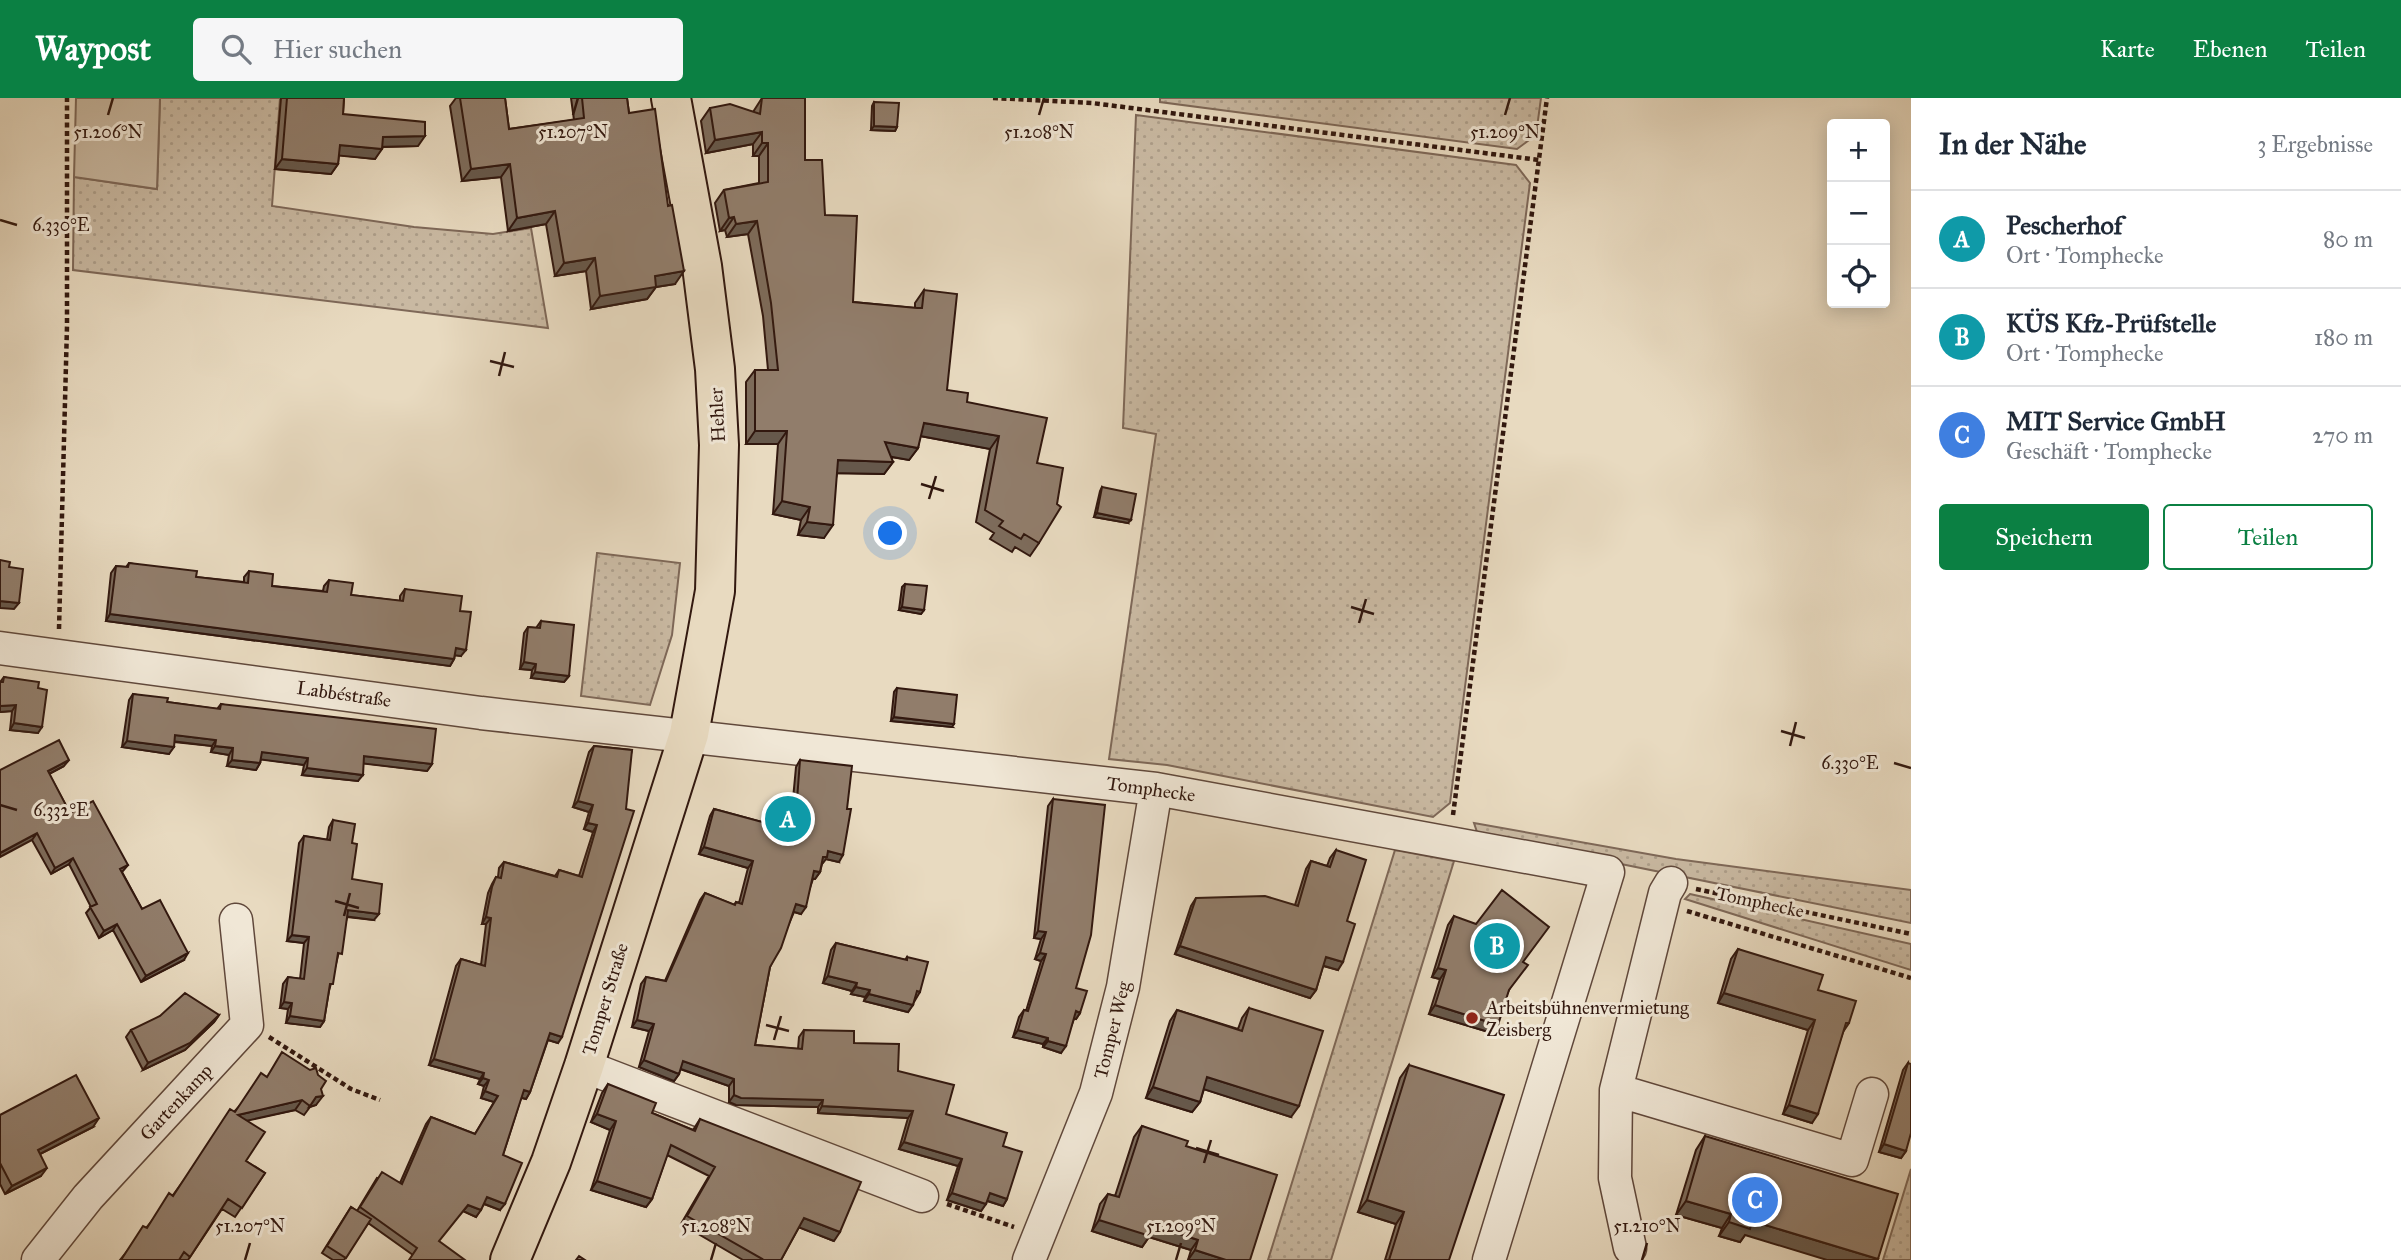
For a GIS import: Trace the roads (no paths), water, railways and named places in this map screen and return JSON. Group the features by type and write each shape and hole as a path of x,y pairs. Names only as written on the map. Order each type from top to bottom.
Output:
{"main road":[{"name":"Hehler","path":"671,98 702,266 715,369 719,445 715,591 689,734"},
{"name":"Tomper Straße","path":"510,1260 551,1162 584,1066 689,734"}],"street":[{"name":"Labbéstraße","path":"0,649 481,713 689,734"},
{"name":"Tomphecke","path":"689,734 1156,789 1608,872 1489,1260"},
{"name":"Tomper Weg","path":"1035,1248 1096,1093 1124,987 1156,789"},
{"path":"1630,1248 1615,1178 1616,1090 1668,888"},
{"name":"Gartenkamp","path":"38,1260 89,1197 247,1025 236,920"},
{"path":"584,1066 922,1196"},
{"path":"1616,1090 1852,1160 1872,1094"}],"place":[{"name":"Pescherhof","path":"788,819"},
{"name":"KÜS Kfz-Prüfstelle","path":"1497,946"},
{"name":"Arbeitsbühnenvermietung Zeisberg","path":"1472,1018"},
{"name":"MIT Service GmbH","path":"1755,1200"}]}
